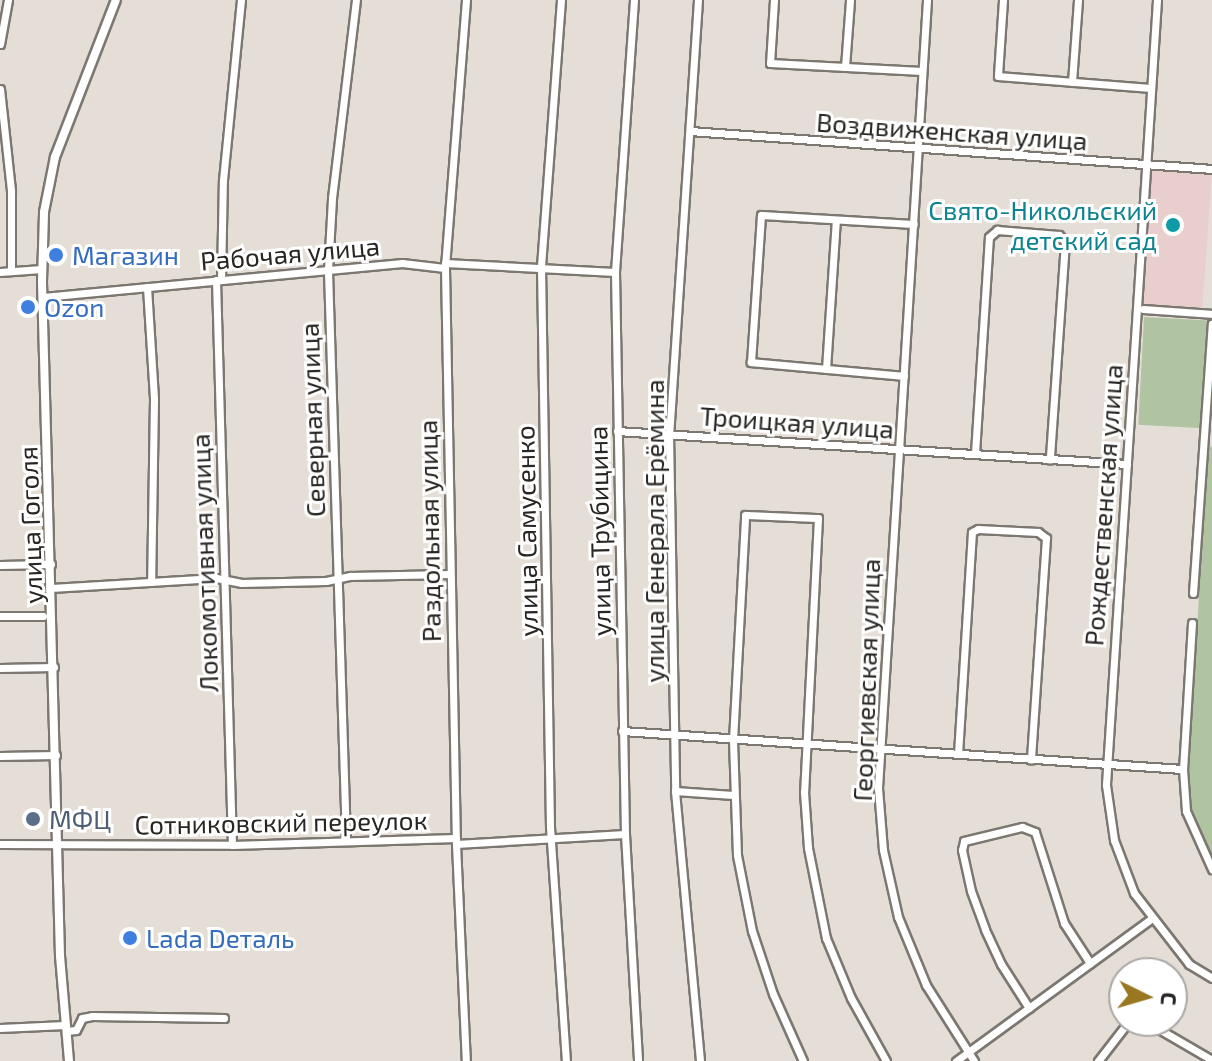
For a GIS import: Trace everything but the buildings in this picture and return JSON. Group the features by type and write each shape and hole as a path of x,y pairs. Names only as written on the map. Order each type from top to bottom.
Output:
{"main road":[{"name":"улица Гоголя","path":"69,1061 58,846 42,269 44,212 55,157 116,0"}],"street":[{"path":"0,44 8,0"},
{"name":"Локомотивная улица","path":"232,845 218,280 223,180 241,0"},
{"name":"Северная улица","path":"346,841 328,270 332,198 356,0"},
{"name":"Раздольная улица","path":"466,0 445,265 456,841 466,1061"},
{"name":"улица Самусенко","path":"561,0 541,267 551,838 566,1061"},
{"name":"улица Трубицина","path":"634,0 615,272 625,834 638,1061"},
{"name":"улица Генерала Ерёмина","path":"698,0 669,433 675,791 700,1061"},
{"path":"774,0 770,63 922,71"},
{"path":"845,67 850,0"},
{"name":"Георгиевская улица","path":"927,0 879,750 881,830 898,917 926,985 974,1061"},
{"path":"1003,0 998,76 1151,88"},
{"path":"1072,82 1078,0"},
{"name":"Рождественская улица","path":"1157,0 1106,763 1109,813 1121,867 1152,918 1189,964 1212,978"},
{"path":"0,89 11,191 11,270"},
{"name":"Воздвиженская улица","path":"690,131 1212,169"},
{"path":"904,376 751,362 761,215 914,224"},
{"path":"826,369 836,220"},
{"path":"975,453 989,237 997,230 1059,235 1065,242 1050,459"},
{"name":"Рабочая улица","path":"43,297 402,263 615,272"},
{"path":"0,272 42,269"},
{"path":"147,287 155,414 151,582"},
{"path":"1143,309 1212,314"},
{"path":"1193,593 1212,324"},
{"name":"Троицкая улица","path":"617,431 1127,464"},
{"path":"803,1061 773,994 752,931 737,855 733,740 745,515 818,518 804,792 808,848 826,938 851,998 886,1061"},
{"path":"958,754 972,532 978,529 1038,532 1046,538 1031,759"},
{"path":"0,565 51,564"},
{"path":"51,588 151,582 283,582 450,574"},
{"path":"0,616 43,616"},
{"path":"1192,623 1183,769 1186,811 1212,869"},
{"path":"0,668 54,667"},
{"path":"622,731 675,737 1183,769"},
{"path":"0,756 56,755"},
{"path":"675,791 733,795"},
{"path":"1029,1008 1001,964 985,929 971,891 962,850 964,841 1022,827 1035,832 1064,923 1090,963"},
{"name":"Сотниковский переулок","path":"0,844 232,845 625,834"},
{"path":"956,1061 1152,918"},
{"path":"0,1028 76,1030 82,1018 92,1016 224,1018"},
{"path":"1098,1061 1117,1037"},
{"path":"1172,1037 1212,1060"}],"shaded area":[{"path":"1149,168 1212,172 1202,310 1139,306"}],"green space":[{"path":"1144,317 1209,320 1203,428 1138,425"},
{"path":"1212,446 1212,865 1190,817 1184,772 1197,631 1207,450"}],"place":[{"name":"Свято-Никольский детский сад","path":"1173,225"},
{"name":"Магазин","path":"56,255"},
{"name":"Ozon","path":"28,307"},
{"name":"МФЦ","path":"33,819"},
{"name":"Lada Dеталь","path":"130,938"}]}
